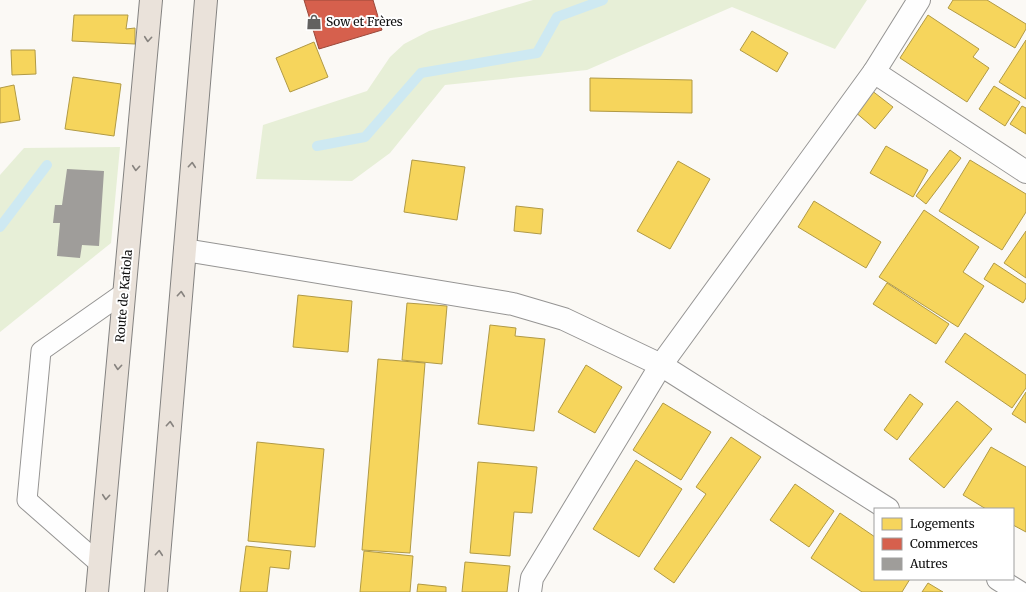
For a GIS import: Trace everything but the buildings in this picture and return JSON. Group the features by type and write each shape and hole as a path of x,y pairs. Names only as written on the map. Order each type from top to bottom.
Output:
{"highway":[{"name":"Route de Katiola","path":"97,592 151,0"},
{"path":"156,592 206,0"}],"street":[{"path":"530,592 532,578 661,366 874,72 919,0"},
{"path":"874,72 1026,172"},
{"path":"185,250 513,304 564,319 661,366 886,508"},
{"path":"1000,580 1019,592"}],"lane":[{"path":"100,564 27,500 28,485 41,352 125,292"}],"green space":[{"path":"533,0 867,0 835,49 732,7 587,70 445,85 390,153 352,181 256,179 263,125 367,91 390,57 404,44 429,31"},
{"path":"120,147 111,243 0,332 0,175 24,148"}],"waterway":[{"path":"317,146 365,137 421,73 537,53 557,17 603,0"},
{"path":"0,227 47,165"}],"place":[{"name":"Sow et Frères","path":"314,22"}]}
